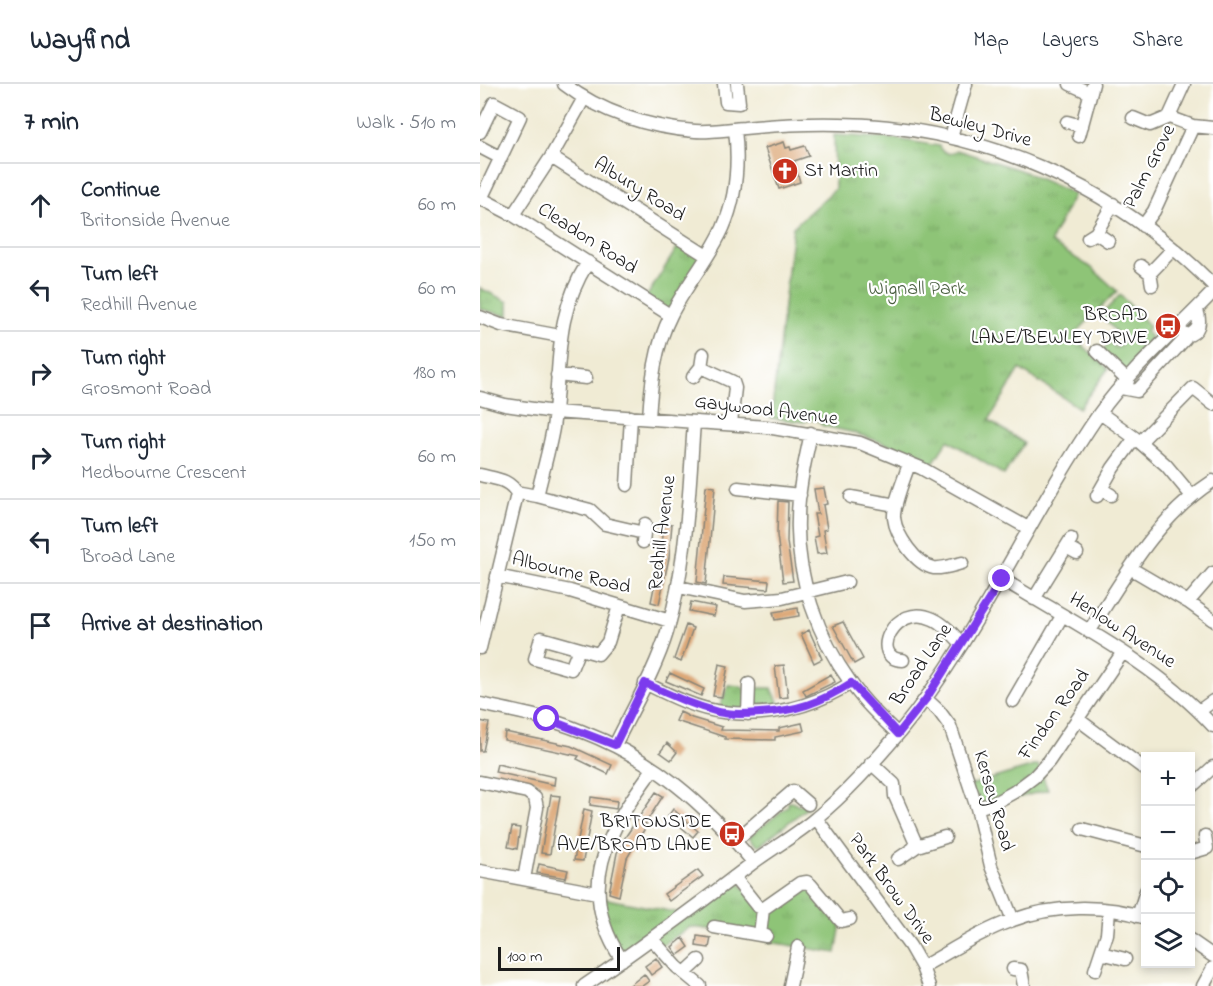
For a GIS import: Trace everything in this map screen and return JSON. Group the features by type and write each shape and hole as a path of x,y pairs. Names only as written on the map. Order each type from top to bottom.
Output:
{"street":[{"name":"Bewley Drive","path":"564,84 584,98 634,119 673,129 695,131 798,124 880,126 951,137 1030,161 1069,179 1113,204 1173,249 1213,285"},
{"path":"724,84 726,102 739,102 737,84"},
{"path":"951,137 966,84"},
{"path":"1067,122 1081,131 1091,88 1070,84"},
{"path":"1133,118 1150,125 1169,117 1184,84"},
{"path":"513,215 551,157 584,98"},
{"path":"480,132 494,103 520,117 481,199"},
{"name":"Palm Grove","path":"1169,117 1192,126 1213,128"},
{"name":"Palm Grove","path":"1143,226 1154,211 1192,126"},
{"path":"649,418 651,388 658,353 670,315 722,230 732,202 738,168 735,129"},
{"path":"480,147 501,158"},
{"name":"Albury Road","path":"551,157 706,256"},
{"name":"Cleadon Road","path":"481,199 513,215 670,315"},
{"path":"1108,241 1092,236 1113,204"},
{"path":"1148,274 1173,249"},
{"path":"537,496 552,430 556,375 567,305 576,282 588,262"},
{"name":"Broad Lane","path":"584,986 652,939 753,862 816,818 898,734 926,699 1002,579 1028,528 1100,413 1124,384 1182,331 1213,292"},
{"path":"480,317 501,325 561,336"},
{"path":"1097,351 1124,384"},
{"path":"693,377 702,360 734,382 731,423"},
{"path":"556,375 586,378"},
{"path":"1103,494 1113,468 1137,440 1193,388 1213,404"},
{"name":"Gaywood Avenue","path":"480,398 505,405 554,412 731,423 811,433 860,443 909,464 1028,528"},
{"path":"1100,413 1166,465 1191,495"},
{"path":"627,485 631,417"},
{"name":"Redhill Avenue","path":"615,745 666,635 679,587 694,422"},
{"path":"811,433 797,520 801,565 807,592 836,661 851,683 898,734"},
{"path":"909,464 894,519 905,544 921,562 935,568 962,563"},
{"path":"480,475 507,482 516,494 482,628 480,648"},
{"path":"1089,632 1156,532 1191,495 1213,481"},
{"path":"738,488 800,495"},
{"path":"516,494 537,496 590,510 605,524 644,533"},
{"path":"851,497 896,505"},
{"path":"1034,599 1072,546"},
{"path":"1130,568 1188,602 1213,620"},
{"path":"1188,602 1213,573"},
{"name":"Albourne Road","path":"497,576 570,591 670,621"},
{"name":"Henlow Avenue","path":"1002,579 1123,652 1164,680 1213,726"},
{"path":"679,587 745,601 782,598 847,582"},
{"path":"579,649 598,654 608,642 619,606"},
{"path":"903,660 896,660 889,655 887,648 888,635 892,627 900,621 918,616 931,617 942,624 961,643"},
{"path":"1013,701 1062,616"},
{"name":"Findon Road","path":"977,808 996,802 1014,792 1034,777 1049,761 1123,652"},
{"path":"645,683 680,700 718,712 748,714 802,708 834,694 851,683"},
{"path":"748,684 748,714"},
{"name":"Kersey Road","path":"926,699 950,726 977,808 991,866 1013,920"},
{"path":"1199,711 1213,701"},
{"path":"480,704 547,719 615,745 679,786 701,805 753,862"},
{"path":"1079,720 1141,766"},
{"path":"871,763 894,784 895,796 917,846"},
{"path":"1195,784 1213,767"},
{"path":"622,960 604,928 597,893 604,852 615,827 653,769"},
{"path":"480,782 526,792 535,798 537,808 524,879"},
{"path":"735,841 794,791 808,804"},
{"name":"Park Brow Drive","path":"816,818 910,946 922,967 929,986"},
{"path":"1082,829 1141,845"},
{"path":"898,859 917,846 945,837"},
{"path":"480,871 597,893"},
{"path":"734,877 757,906 763,909"},
{"path":"763,909 800,883 807,882 840,921 850,919"},
{"path":"922,967 1013,920 1065,909 1084,908 1141,917"},
{"path":"714,927 763,936 763,909"},
{"path":"1095,970 1107,934 1109,911"},
{"path":"652,939 685,974 700,986"},
{"path":"1195,943 1213,956"},
{"path":"790,986 798,947"},
{"path":"1101,954 1125,959"},
{"path":"685,974 699,960"},
{"path":"1020,968 1024,986"},
{"path":"1203,986 1213,968"}],"green space":[{"name":"Wignall Park","path":"834,135 896,139 939,146 941,150 949,154 957,150 1020,170 1074,194 1051,243 1092,268 1117,291 1073,336 1108,369 1079,408 1020,369 989,420 1024,443 1004,475 948,440 933,463 887,444 851,432 823,426 817,420 804,422 771,418 793,227 835,189"},
{"path":"682,240 707,256 670,315 645,299"},
{"path":"480,288 508,302 508,316 480,309"},
{"path":"1120,295 1150,326 1146,331 1151,337 1129,371 1125,373 1102,351 1110,343 1117,348 1124,341 1101,315"},
{"path":"728,685 740,686 748,692 757,688 772,688 782,711 718,712"},
{"path":"1038,765 1048,790 977,808 970,785"},
{"path":"788,802 808,807 760,845 756,845 749,837 788,806"},
{"path":"734,877 763,909 800,883 811,885 841,923 836,953 770,942 760,935 690,927 659,947 652,939 622,960 597,897 685,914"}],"building":[{"name":"St Martin","path":"784,142 786,148 790,147 791,150 805,146 809,156 794,161 800,182 779,189 765,148"},
{"path":"706,486 715,487 706,584 697,582"},
{"path":"824,488 827,504 823,505 827,529 823,530 827,553 817,554 814,537 818,536 814,514 818,514 814,489"},
{"path":"778,501 788,502 787,542 793,581 783,582 777,535"},
{"path":"663,523 672,524 669,558 659,604 651,602 660,558"},
{"path":"724,577 769,581 768,589 723,585"},
{"path":"691,602 716,607 714,616 689,611"},
{"path":"798,608 799,616 775,620 773,612"},
{"path":"843,622 863,659 854,664 833,626"},
{"path":"686,625 693,628 681,662 674,659"},
{"path":"809,630 822,659 814,663 801,634"},
{"path":"719,664 728,666 722,697 713,696"},
{"path":"784,665 788,697 779,698 775,666"},
{"path":"670,673 704,689 701,696 666,681"},
{"path":"831,674 835,682 806,696 803,690"},
{"path":"680,712 722,727 721,730 779,731 779,728 802,723 804,731 775,737 775,740 725,739 725,737 676,721"},
{"path":"480,721 489,723 483,751 480,751"},
{"path":"505,732 571,746 612,765 608,774 577,759 579,756 504,740"},
{"path":"667,743 677,752 671,760 660,752"},
{"path":"497,764 555,777 554,785 495,772"},
{"path":"656,792 663,796 627,858 619,896 609,893 617,853"},
{"path":"551,795 560,796 550,854 541,853"},
{"path":"591,797 617,801 616,809 590,805"},
{"path":"584,809 592,811 583,861 574,860"},
{"path":"673,809 698,831 693,837 668,816"},
{"path":"512,827 520,828 517,849 508,847"},
{"path":"539,864 568,870 566,878 537,873"},
{"path":"698,870 703,876 669,901 664,894"},
{"path":"697,936 711,938 709,948 696,946"},
{"path":"683,938 689,947 678,955 672,947"},
{"path":"656,958 662,967 651,975 645,966"},
{"path":"644,974 649,981 642,986 629,986"}],"place":[{"name":"St Martin","path":"785,171"},
{"name":"BROAD LANE/BEWLEY DRIVE","path":"1168,326"},
{"name":"BRITONSIDE AVE/BROAD LANE","path":"732,834"}],"route":[{"path":"547,719 581,730 615,745 645,683 680,700 718,712 748,714 802,708 834,694 851,683 874,711 898,734 926,699 1002,579"}]}
